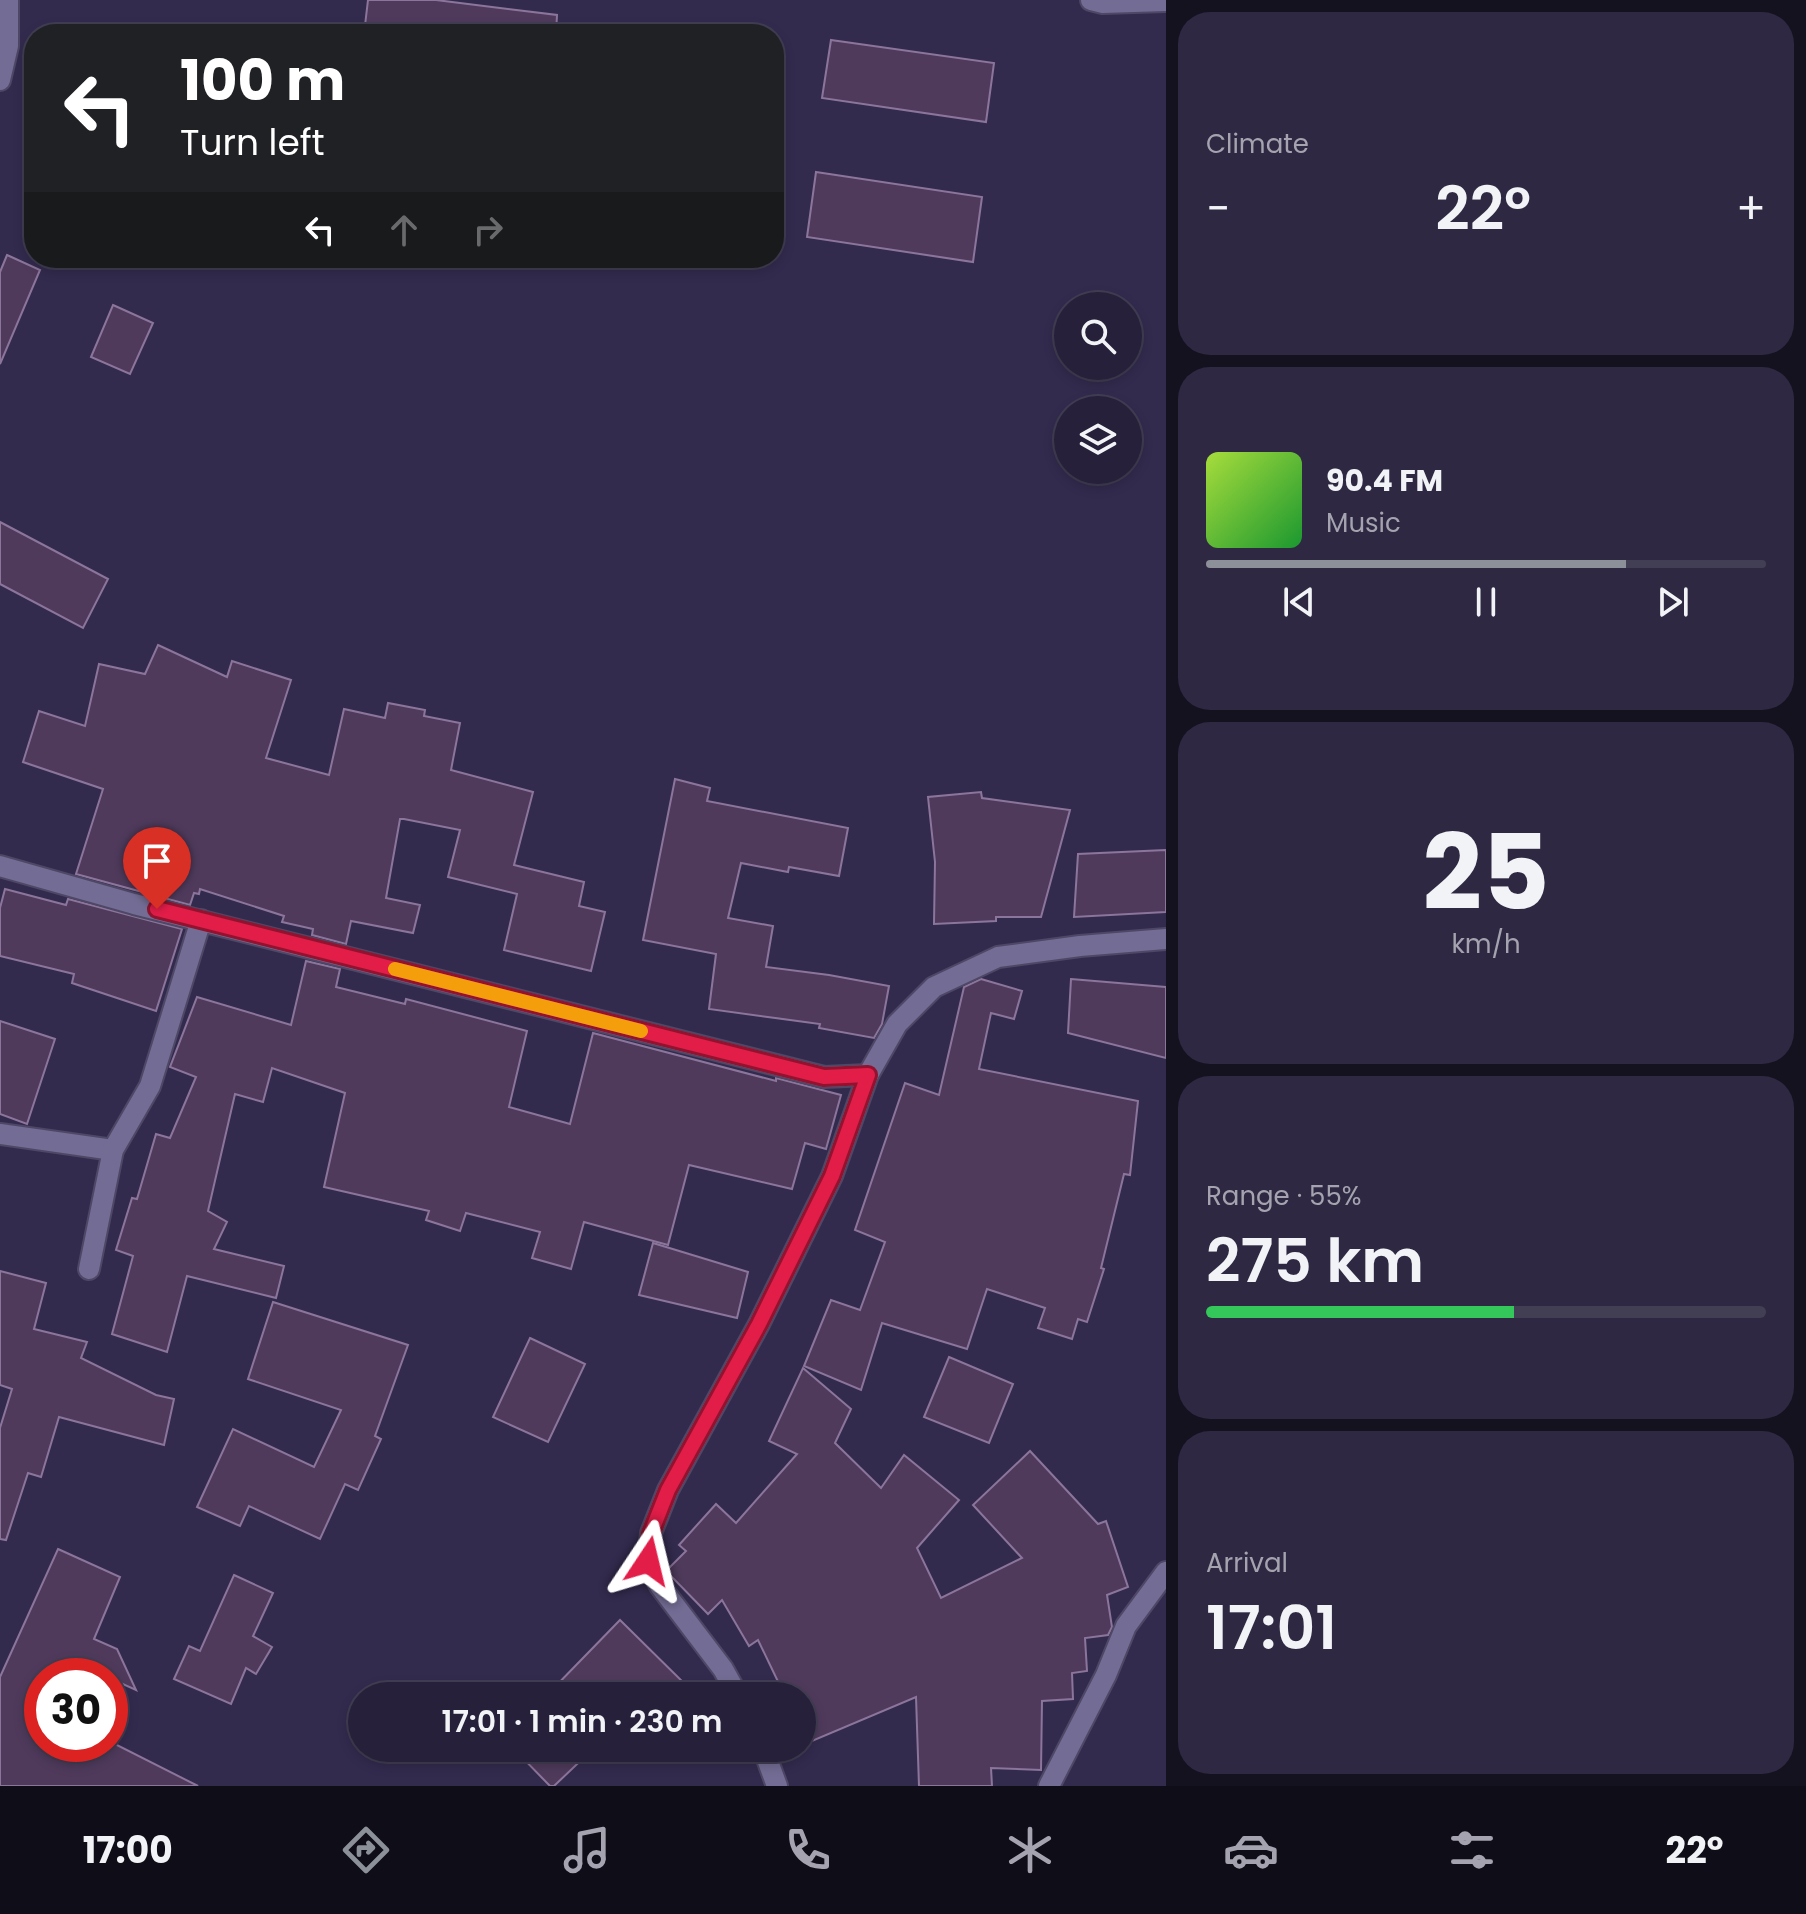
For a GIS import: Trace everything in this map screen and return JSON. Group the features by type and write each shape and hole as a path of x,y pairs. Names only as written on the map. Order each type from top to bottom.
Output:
{"street":[{"path":"0,80 8,46 8,0"},
{"path":"1091,0 1103,3 1166,1"},
{"path":"0,866 201,920 824,1077 868,1075"},
{"path":"89,1269 113,1150 150,1086 201,920"},
{"path":"730,1682 660,1586 648,1561 651,1533 668,1490 759,1324 832,1176 868,1075 897,1024 934,987 998,957 1166,939"},
{"path":"0,1134 113,1150"},
{"path":"1049,1786 1106,1675 1126,1626 1166,1572"},
{"path":"768,1762 777,1786"}],"building":[{"path":"368,0 436,0 557,15 557,24 365,24"},
{"path":"831,40 994,63 986,122 822,98"},
{"path":"816,172 982,197 973,262 807,237"},
{"path":"7,255 24,263 24,268 40,270 0,364 0,272"},
{"path":"113,305 153,323 130,374 91,357"},
{"path":"0,522 108,579 83,628 0,584"},
{"path":"158,645 227,677 232,661 291,680 266,758 329,775 344,709 385,718 388,703 425,710 424,716 460,723 451,770 533,792 514,865 584,882 579,906 605,912 591,971 504,950 517,894 448,877 460,830 404,819 400,819 386,898 420,905 413,933 351,921 346,944 312,935 313,929 282,922 284,916 200,889 199,894 194,893 190,905 76,874 103,789 23,762 39,711 85,726 99,664 145,674"},
{"path":"675,779 710,788 707,801 848,828 839,876 789,867 788,872 741,863 728,918 773,926 766,967 889,986 882,1024 874,1038 819,1028 820,1024 709,1009 716,954 643,940"},
{"path":"981,792 982,798 1070,810 1041,917 996,917 996,921 934,924 935,862 928,797"},
{"path":"1166,850 1166,912 1074,917 1078,854"},
{"path":"5,889 66,905 68,899 182,929 156,1011 72,983 74,974 0,956 0,908"},
{"path":"306,961 340,969 336,987 405,1004 406,999 527,1031 509,1107 570,1124 593,1033 841,1095 826,1149 805,1143 792,1189 689,1165 668,1245 584,1222 571,1269 532,1258 540,1232 466,1213 460,1231 426,1220 429,1211 324,1187 345,1093 272,1068 263,1102 235,1094 208,1211 227,1222 214,1249 284,1266 276,1298 187,1276 167,1352 112,1334 133,1256 116,1250 132,1198 137,1199 156,1134 170,1138 196,1077 170,1067 197,997 291,1025"},
{"path":"981,979 1022,991 1014,1019 991,1013 979,1069 1138,1101 1130,1175 1124,1174 1101,1268 1104,1269 1087,1322 1078,1319 1072,1339 1038,1328 1045,1308 987,1289 967,1349 882,1323 861,1390 804,1366 831,1300 860,1310 885,1242 855,1230 905,1083 939,1095 964,987"},
{"path":"1071,979 1166,987 1166,1058 1068,1033"},
{"path":"0,1021 55,1039 27,1124 0,1114"},
{"path":"653,1243 748,1272 737,1318 639,1295"},
{"path":"0,1271 46,1283 34,1329 87,1342 81,1358 156,1395 174,1399 164,1445 59,1417 41,1477 28,1473 6,1540 0,1539 0,1428 12,1389 0,1385"},
{"path":"273,1302 408,1345 375,1436 381,1439 358,1490 345,1484 320,1539 249,1506 240,1526 197,1507 233,1429 314,1467 341,1410 248,1379"},
{"path":"530,1338 585,1364 548,1442 493,1417"},
{"path":"949,1357 1013,1384 989,1443 924,1417"},
{"path":"803,1368 851,1409 835,1443 881,1488 904,1455 959,1500 917,1548 941,1598 1022,1558 973,1505 1030,1451 1098,1524 1106,1521 1128,1587 1107,1595 1112,1627 1108,1635 1085,1638 1087,1671 1072,1673 1073,1699 1042,1701 1041,1770 991,1768 992,1786 919,1786 916,1697 816,1739 816,1682 778,1682 758,1640 749,1646 722,1600 708,1614 668,1573 667,1570 686,1551 679,1545 716,1504 736,1523 797,1454 769,1441"},
{"path":"58,1549 120,1577 94,1639 117,1649 121,1658 24,1658 24,1762 128,1762 128,1751 198,1786 0,1786 0,1677"},
{"path":"234,1575 273,1593 253,1636 272,1647 256,1674 246,1668 231,1704 174,1679 189,1646 200,1651"},
{"path":"620,1620 683,1682 560,1682"},
{"path":"128,1673 136,1690 128,1686"},
{"path":"527,1762 579,1762 554,1786 550,1786"}],"slow traffic":[{"path":"395,969 641,1031"}],"route":[{"path":"157,909 824,1077 868,1075 832,1176 759,1324 668,1490 651,1533 648,1561"}]}
